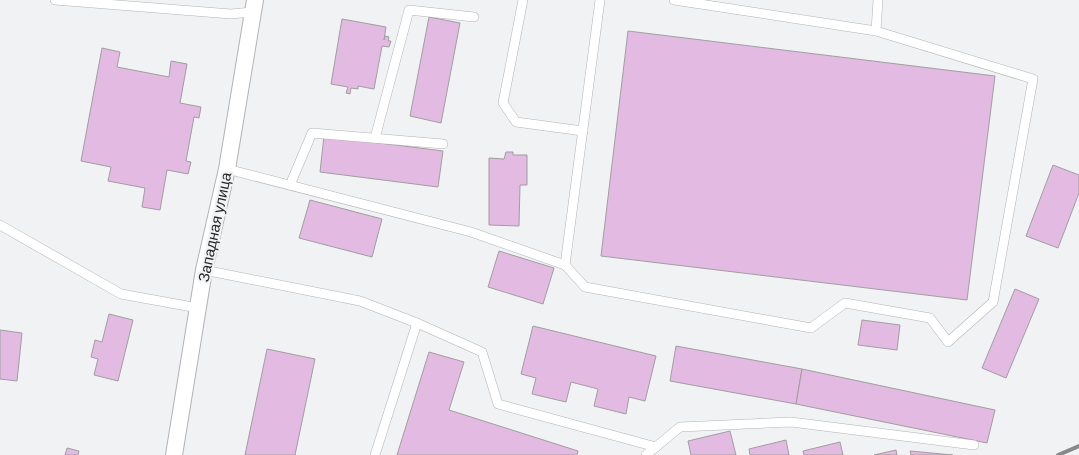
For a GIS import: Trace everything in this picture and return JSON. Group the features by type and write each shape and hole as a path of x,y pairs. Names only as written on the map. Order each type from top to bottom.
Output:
{"street":[{"name":"Западная улица","path":"174,455 204,270 227,169 253,6"}],"lane":[{"path":"55,0 231,14 253,6"},
{"path":"523,0 503,103 516,122 582,131"},
{"path":"565,265 600,0"},
{"path":"227,169 471,232 565,265 585,287 811,328 845,303 930,318 948,342 993,302 1033,79 876,31 674,0"},
{"path":"876,31 878,0"},
{"path":"375,138 409,10 474,17"},
{"path":"290,185 312,132 443,144"},
{"path":"0,225 122,294 198,308"},
{"path":"204,270 360,301 482,352 498,404 656,447"},
{"path":"375,455 417,324"},
{"path":"646,455 680,428 791,422 974,445"}],"building":[{"path":"429,17 460,23 441,123 410,116"},
{"path":"342,19 386,27 384,40 385,36 389,37 388,41 391,41 389,47 382,46 374,89 358,86 358,89 351,88 350,94 346,93 348,87 331,84"},
{"path":"628,31 995,76 967,300 601,256"},
{"path":"102,48 120,52 117,67 169,77 171,61 187,64 180,103 201,107 199,118 194,117 186,161 191,162 188,174 167,170 160,210 142,207 145,188 108,181 111,167 81,161"},
{"path":"324,136 443,151 438,187 320,172"},
{"path":"506,152 513,152 513,155 527,155 527,185 520,185 519,226 489,225 489,158 504,159"},
{"path":"1053,165 1079,175 1079,193 1058,248 1026,236"},
{"path":"310,200 382,219 372,257 299,238"},
{"path":"499,251 554,268 543,304 488,287"},
{"path":"1015,289 1039,299 1006,378 982,368"},
{"path":"109,314 133,320 118,381 94,375 98,359 91,357 95,340 102,342"},
{"path":"862,320 900,325 897,350 858,345"},
{"path":"533,326 656,356 645,401 629,397 626,414 594,406 598,389 571,382 566,402 532,394 536,378 521,374"},
{"path":"0,330 22,333 17,381 0,379"},
{"path":"676,346 802,369 796,404 670,381"},
{"path":"267,349 315,359 295,455 245,455"},
{"path":"429,352 464,362 449,410 578,451 577,455 397,455"},
{"path":"802,369 995,410 987,443 796,404"},
{"path":"730,431 736,455 691,455 688,441"},
{"path":"786,440 789,455 750,455 749,449"},
{"path":"840,442 843,455 804,455 803,451"},
{"path":"67,448 79,451 78,455 65,455"},
{"path":"896,450 897,455 874,455"},
{"path":"910,451 953,455 911,455"}],"railway":[{"path":"1058,455 1079,446"}]}
